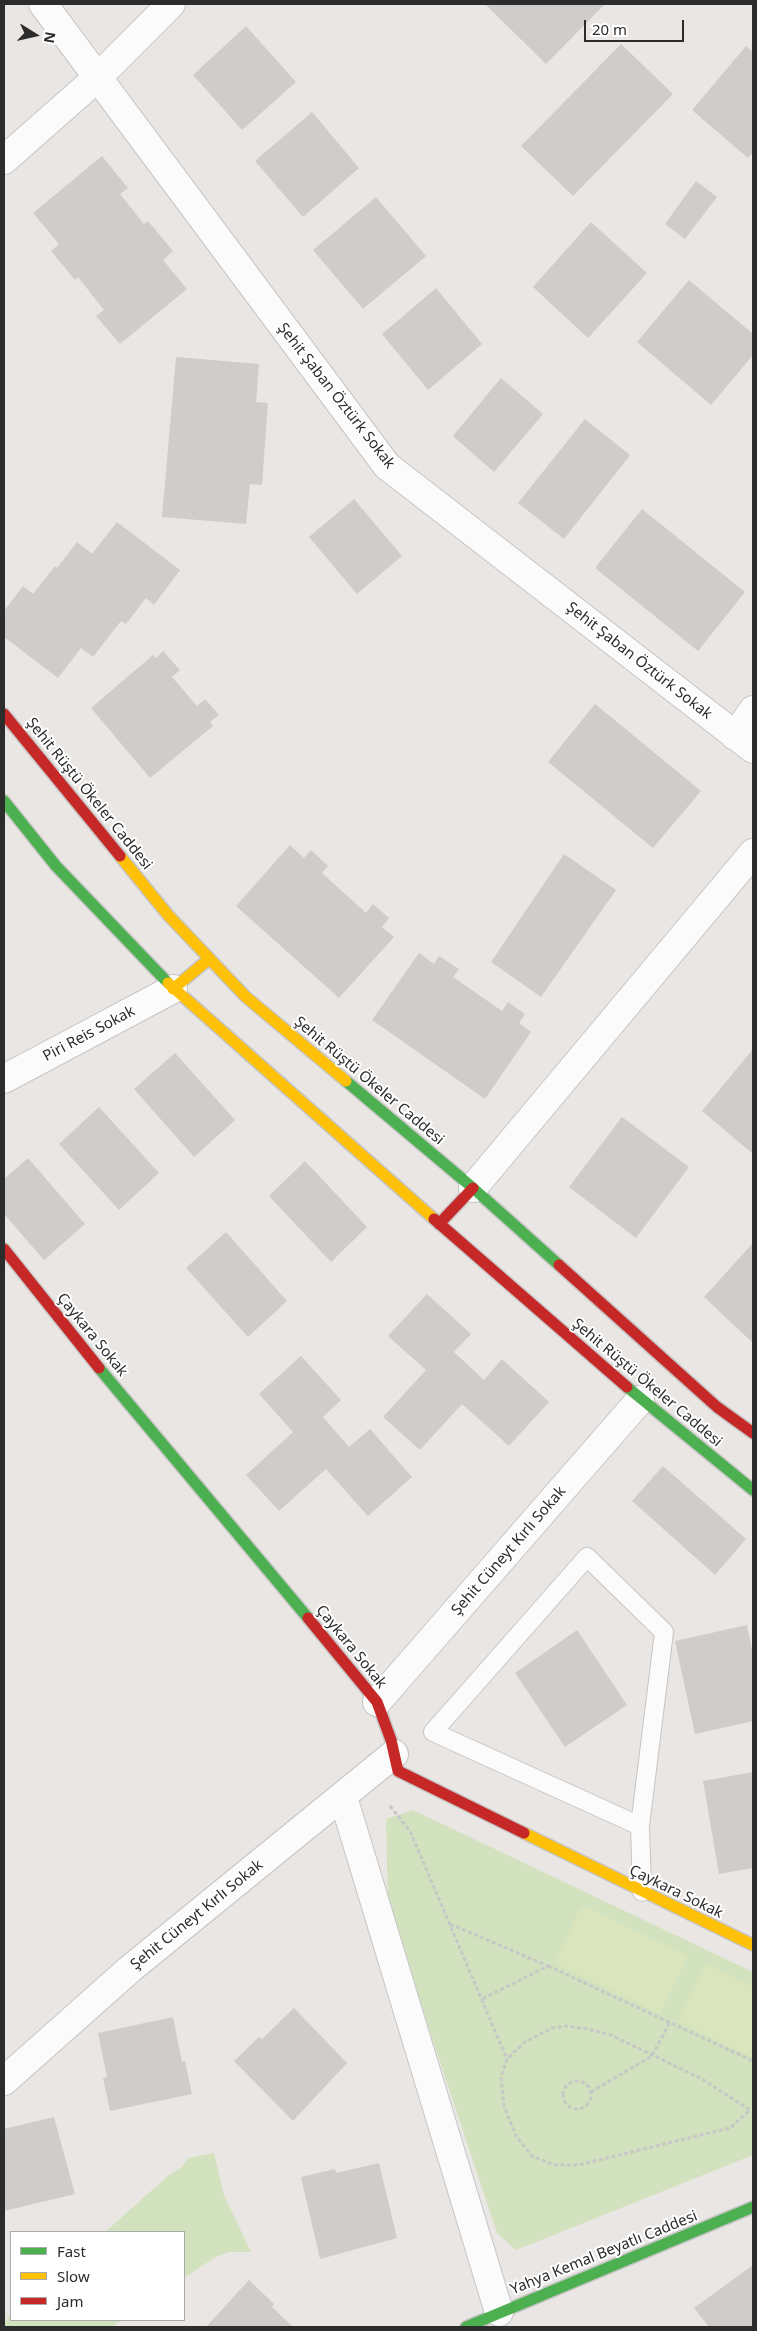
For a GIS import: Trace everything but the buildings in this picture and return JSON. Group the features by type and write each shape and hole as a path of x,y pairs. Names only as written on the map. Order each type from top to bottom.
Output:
{"street":[{"name":"Şehit Şaban Öztürk Sokak","path":"43,4 387,466 744,743"},
{"path":"4,160 97,78 171,4"},
{"path":"744,743 753,710"},
{"name":"Şehit Rüştü Ökeler Caddesi","path":"4,714 168,916 246,997 473,1188 665,1362 717,1407 753,1434"},
{"name":"Şehit Rüştü Ökeler Caddesi","path":"4,801 56,866 174,989 640,1400 753,1490"},
{"path":"439,1224 473,1188 753,853"},
{"path":"174,989 209,959"},
{"name":"Piri Reis Sokak","path":"4,1079 174,989"},
{"name":"Çaykara Sokak","path":"4,1249 95,1363 251,1547 377,1702 398,1772 753,1945"},
{"name":"Şehit Cüneyt Kırlı Sokak","path":"377,1702 640,1400"},
{"name":"Şehit Cüneyt Kırlı Sokak","path":"4,2081 130,1969 394,1754"},
{"path":"343,1797 499,2312"},
{"name":"Yahya Kemal Beyatlı Caddesi","path":"466,2327 753,2207"}],"lane":[{"path":"640,1826 434,1732 587,1557 664,1632 640,1826 642,1892"}],"path":[{"path":"390,1806 410,1831 507,2059"},
{"path":"449,1924 548,1966 753,2061"},
{"path":"482,2000 548,1966"},
{"path":"591,2092 583,2082 576,2081 565,2088 565,2100 569,2106 581,2108 587,2104 591,2092 652,2056 670,2022"},
{"path":"566,2026 611,2035 652,2056 702,2079 752,2111 730,2128 578,2165 554,2165 532,2156 516,2136 504,2106 501,2077 507,2059 538,2033 566,2026"}],"green space":[{"path":"413,1810 753,1972 753,2155 516,2250 497,2233 388,1905 386,1819"},
{"path":"582,1905 688,1956 660,2014 555,1963"},
{"path":"706,1964 753,1987 753,2058 678,2021"},
{"path":"214,2153 224,2195 251,2252 229,2252 214,2258 185,2277 185,2231 106,2231 170,2174 181,2168 188,2158"},
{"path":"10,2316 10,2321 120,2321 111,2327 4,2327 4,2322"}],"traffic: fast":[{"path":"4,801 56,866 168,983"},
{"path":"346,1081 473,1188 559,1265"},
{"path":"99,1368 308,1618"},
{"path":"627,1387 753,1490"},
{"path":"466,2327 753,2207"}],"traffic: slow":[{"path":"120,856 168,915 246,997 346,1081"},
{"path":"173,989 209,959"},
{"path":"168,983 434,1219"},
{"path":"524,1833 753,1945"}],"traffic: jam":[{"path":"4,714 120,856"},
{"path":"439,1224 473,1188"},
{"path":"434,1219 627,1387"},
{"path":"4,1249 99,1368"},
{"path":"559,1265 717,1407 753,1433"},
{"path":"308,1618 377,1702 391,1740 398,1771 524,1833"}]}
